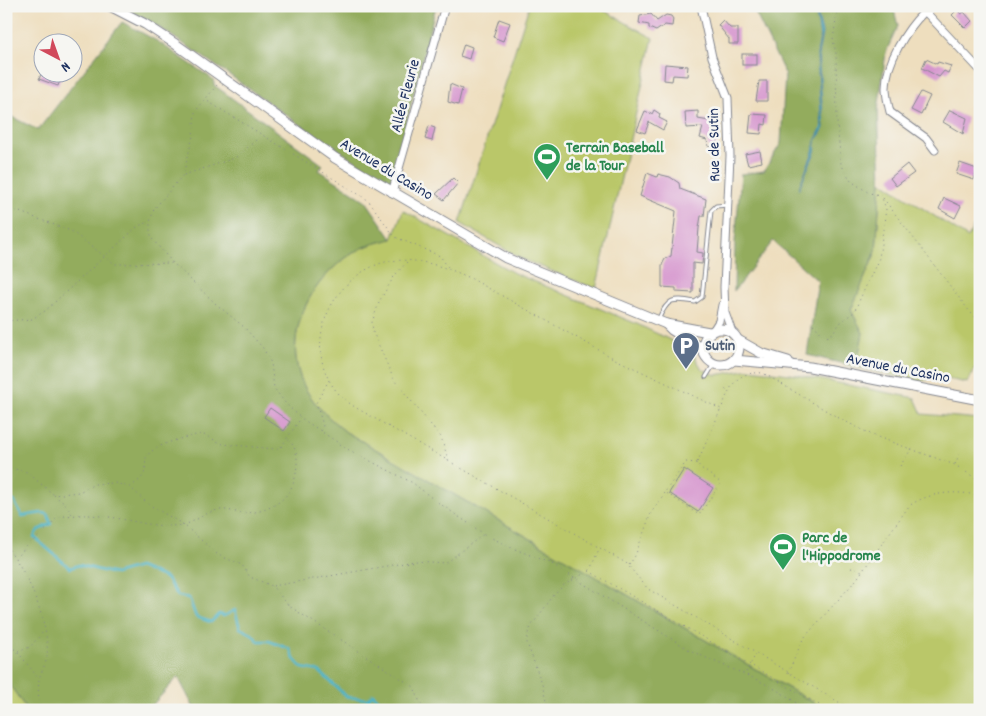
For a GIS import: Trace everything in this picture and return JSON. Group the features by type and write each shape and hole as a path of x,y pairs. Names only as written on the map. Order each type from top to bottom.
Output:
{"street":[{"name":"Avenue du Casino","path":"110,6 145,24 335,158 506,258 543,276 662,322"},
{"name":"Allée Fleurie","path":"392,192 445,6"},
{"name":"Rue de Sutin","path":"701,6 712,57 728,98 730,156 724,288 725,313 732,332"},
{"path":"935,150 926,138 906,126 890,112 886,89 890,67 922,9 980,70"},
{"name":"Rue de Sutin","path":"712,331 719,321 724,288"},
{"path":"662,322 712,331 727,329 738,340 761,353 810,367"},
{"path":"662,322 702,348"},
{"path":"712,331 705,337 702,348 706,358 714,364 724,365 734,360 810,367"},
{"path":"734,360 739,351 738,340"},
{"name":"Avenue du Casino","path":"810,367 980,400"}],"lane":[{"path":"662,322 668,302 675,299 695,302 702,297 711,211 716,206 728,205"},
{"path":"706,377 714,364"}],"path":[{"path":"838,6 839,12 832,40 836,53 837,123 841,164 851,181 869,193 881,196 970,312 980,322"},
{"path":"223,78 195,112 194,136 183,175 154,210 150,222 152,239 173,263 263,348 271,363 274,388 286,404 301,418 349,450 413,483 484,534 552,564 688,649 752,676 794,701 805,710"},
{"path":"204,99 368,200 395,236 440,256 449,268"},
{"path":"183,175 235,158 262,136"},
{"path":"813,324 825,337 830,336 854,312 878,258 886,209 881,196"},
{"path":"6,207 71,231 89,243 104,258 115,264 173,263"},
{"path":"6,321 32,319 45,311 138,226 150,222"},
{"path":"408,262 395,276 380,300 372,322 373,332 394,380 441,437 449,462"},
{"path":"721,409 615,359 472,279 449,268 424,262 376,264 359,274 336,294 324,322 320,346 324,365 330,379 342,397 354,407 629,565 636,577 648,589 852,710"},
{"path":"697,463 729,392 739,377 751,372 763,373 838,418 872,434 955,465 980,481"},
{"path":"321,431 323,425 317,413 316,403 330,379"},
{"path":"722,386 729,392"},
{"path":"130,487 142,479 145,470 145,460 149,452 156,448 202,434 223,444 275,449 281,447 301,418"},
{"path":"16,558 31,541 47,531 58,517 72,515 99,516 157,526 184,525 204,514 220,510 243,513 266,510 276,506 286,495 295,478 297,462 295,449 287,439"},
{"path":"900,466 912,448"},
{"path":"955,465 960,452"},
{"path":"629,565 651,513 665,492 686,462 697,463 721,483 700,515 665,492"},
{"path":"6,467 27,472 65,504 72,515"},
{"path":"54,495 80,492 95,484 115,483 130,487 148,504 184,525 218,555 242,565 250,577 272,586 289,606 414,687 423,710"},
{"path":"788,673 803,639 833,608 897,521 915,501 954,493 980,496"},
{"path":"272,586 415,561 445,563 484,534"},
{"path":"6,546 16,558 34,594 44,631 47,657 39,680 40,710"},
{"path":"548,710 542,684 527,643 528,633 554,595 574,579 589,571 599,548"},
{"path":"851,568 862,571"},
{"path":"589,571 828,710"},
{"path":"17,651 30,646 44,631"},
{"path":"6,642 17,651 39,680"},
{"path":"745,674 756,653"}],"green space":[{"path":"123,6 436,6 391,182 323,140 191,49"},
{"name":"Terrain Baseball de la Tour","path":"529,6 596,6 653,38 596,289 522,259 460,223"},
{"path":"752,6 893,6 898,26 886,52 878,110 881,181 876,251 851,310 863,333 858,358 882,373 807,355 818,281 773,241 734,291 735,242 741,174 764,171 781,143 785,74"},
{"path":"122,22 157,41 214,80 214,85 323,165 319,170 366,201 392,239 367,246 348,256 331,270 317,286 306,305 299,325 296,346 297,367 305,388 313,401 334,422 346,432 826,710 195,710 178,677 148,710 27,710 6,679 6,114 38,130 75,82 82,82 82,73"},
{"path":"881,181 968,238 980,214 980,360 967,383 938,377 918,382 882,373 858,358 863,333 851,310 876,251"},
{"name":"Parc de l'Hippodrome","path":"403,210 514,273 637,324 691,350 702,369 716,375 750,369 797,375 915,398 922,414 980,419 980,710 826,710 346,432 334,422 309,395 297,367 296,346 299,325 306,305 317,286 331,270 348,256 367,246 392,239"},
{"path":"6,679 27,710 6,710"}],"water":[{"path":"818,6 820,6 817,13 822,33 818,55 824,128 816,141 815,152 798,190 813,152 815,141 822,127 817,55 820,37 816,12"}],"building":[{"path":"957,10 961,14 964,12 972,21 965,28 952,15"},
{"path":"651,14 657,21 666,15 671,16 673,19 672,26 665,25 656,31 649,28 649,25 639,23 640,16"},
{"path":"499,19 510,23 503,41 493,37"},
{"path":"723,20 730,28 738,28 738,44 729,44 729,39 718,25"},
{"path":"464,44 472,47 469,59 460,56"},
{"path":"742,54 757,54 757,65 742,65"},
{"path":"926,59 937,64 938,62 951,66 948,73 944,71 939,77 922,68"},
{"path":"665,64 688,66 687,76 673,75 672,81 664,80"},
{"path":"759,81 767,81 767,101 756,101"},
{"path":"47,82 59,82 58,86"},
{"path":"450,84 462,89 458,105 448,102"},
{"path":"921,92 930,96 921,115 911,110"},
{"path":"654,110 660,114 659,118 667,122 663,130 649,122 645,133 637,130 645,111 652,114"},
{"path":"950,110 967,118 963,134 943,122"},
{"path":"698,111 698,119 715,122 713,132 718,133 716,148 708,146 707,140 700,138 703,127 686,128 685,112"},
{"path":"751,114 767,115 766,125 762,124 761,134 749,133"},
{"path":"429,126 435,128 432,141 425,139"},
{"path":"760,151 762,162 748,165 745,154"},
{"path":"960,163 977,169 974,180 956,174"},
{"path":"907,164 914,173 896,186 890,178"},
{"path":"647,173 657,177 658,174 670,177 679,183 680,189 706,199 704,216 701,216 697,252 703,253 702,264 693,263 693,293 676,292 676,288 662,287 662,265 665,259 671,256 676,211 640,196"},
{"path":"453,178 458,183 444,200 436,194"},
{"path":"944,198 961,206 955,218 939,209"},
{"path":"270,408 290,422 284,431 264,417"},
{"path":"684,469 713,488 698,512 669,493"}],"waterway":[{"path":"6,500 14,501 22,516 48,514 51,524 38,530 34,537 70,568 79,565 115,574 139,567 166,578 178,596 189,598 196,617 211,622 219,614 224,616 235,610 240,628 252,634 258,641 269,641 290,649 294,659 302,668 319,671 347,697 368,699 373,694 381,702 383,710"}],"place":[{"name":"Terrain Baseball de la Tour","path":"547,181"},
{"name":"Sutin","path":"686,370"},
{"name":"Parc de l'Hippodrome","path":"783,571"}]}
